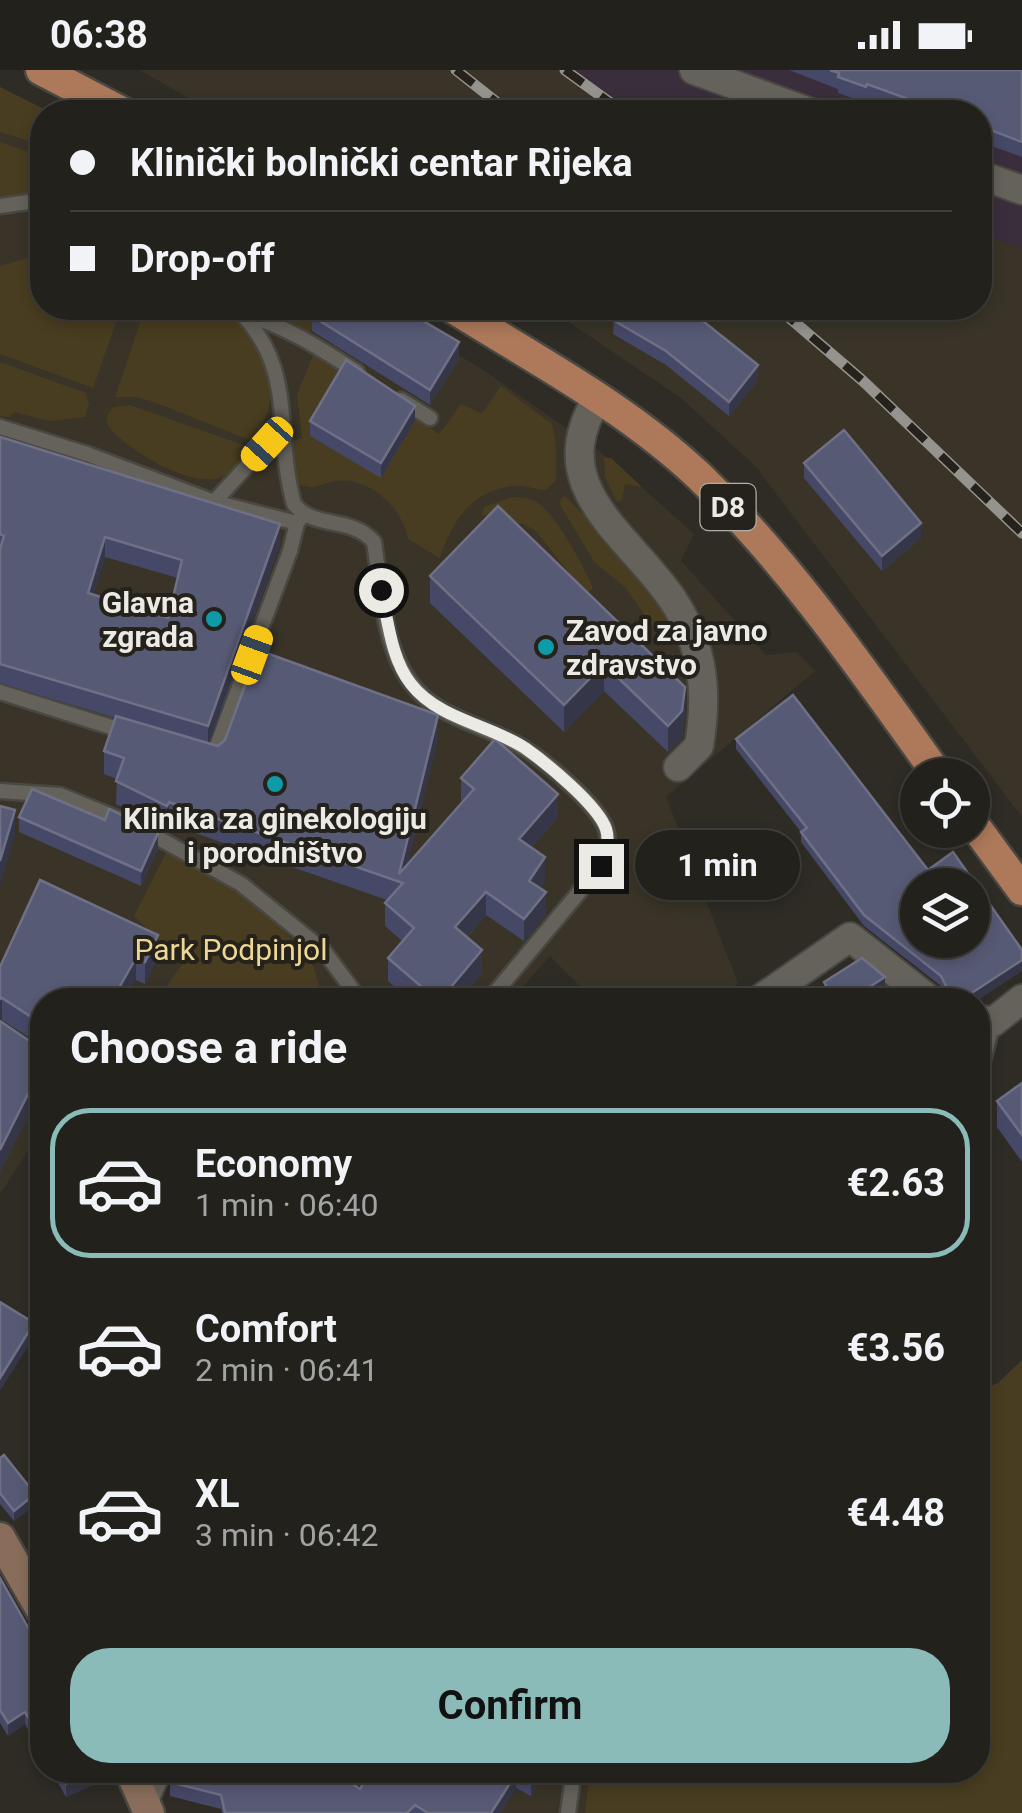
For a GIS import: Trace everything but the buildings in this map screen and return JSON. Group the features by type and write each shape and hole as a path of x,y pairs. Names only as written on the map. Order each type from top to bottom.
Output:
{"main road":[{"path":"41,70 99,100"},
{"name":"D8","path":"472,320 598,398 698,476 770,552 926,758"},
{"path":"990,846 1022,890"},
{"path":"0,1538 30,1573"}],"street":[{"path":"694,70 777,100"},
{"path":"992,179 1022,190"},
{"path":"598,398 590,410 580,444 579,466 584,484 600,513 673,599 692,636 705,680 700,746 678,767"},
{"path":"776,988 850,937 915,988"},
{"path":"990,1017 1022,999"}],"lane":[{"path":"0,206 30,202"},
{"path":"197,754 214,760 300,518 291,491 278,372 269,350 246,320"},
{"path":"267,320 366,378"},
{"path":"382,388 430,418"},
{"path":"0,427 214,502 351,525 374,542 394,648 411,684 438,706 522,746 594,810 606,830 607,850 601,866 500,988"},
{"path":"214,502 267,444 283,436"},
{"path":"0,692 143,737"},
{"path":"0,790 60,795 162,838 240,884 324,951 351,988"},
{"path":"568,1813 572,1783"}],"shaded area":[{"path":"140,70 570,70 620,100 192,100"},
{"path":"570,70 1022,70 1022,249 992,238 992,100 617,99"},
{"path":"0,87 30,105 30,320 399,320 482,369 614,462 694,534 681,561 766,655 797,652 815,671 666,797 738,983 732,988 582,988 550,956 522,988 30,988 30,1153 0,1194"},
{"path":"992,238 1022,249 1022,817 990,775 990,758 977,758 755,466 681,398 566,320 992,320"},
{"path":"355,1783 588,1783 585,1813 385,1813"}],"green space":[{"path":"0,87 30,102 30,141 0,132"},
{"path":"0,142 30,153 30,196 0,200"},
{"path":"30,257 30,320 117,320 93,388 0,354 0,266"},
{"path":"141,320 236,320 272,375 268,377 268,411 252,441 151,401 115,397"},
{"path":"276,320 317,320 308,335"},
{"path":"315,351 439,434 461,404 482,414 501,386 552,424 556,480 546,490 499,488 475,501 457,520 440,558 408,539 390,504 369,487 343,481 312,487 299,484 290,441 302,438 297,394"},
{"path":"0,362 86,393 89,404 85,417 50,421 14,412 10,417 0,416"},
{"path":"130,405 249,447 226,475 215,479 187,476 142,454 108,426 107,416 113,407"},
{"path":"604,458 611,458 642,487 625,484 622,500 617,502 605,477"},
{"path":"565,496 634,566 676,623 664,643 625,587 595,563 560,505"},
{"path":"512,497 533,500 552,517 593,588 586,595 536,531 523,524 482,515 484,507"},
{"name":"Park Podpinjol","path":"168,849 252,897 311,960 320,988 165,988 183,963 134,916"},
{"path":"1022,1360 1022,1813 585,1813 588,1783 990,1783 990,1386"}],"railway":[{"path":"456,70 494,100"},
{"path":"565,70 606,100"},
{"path":"792,320 863,381 1022,533"}],"place":[{"name":"Glavna zgrada","path":"214,619"},
{"name":"Zavod za javno zdravstvo","path":"546,647"},
{"name":"Klinika za ginekologiju i porodništvo","path":"275,784"}],"route":[{"path":"381,590 394,648 411,684 438,706 522,746 594,810 606,830 607,850 601,866"}]}
